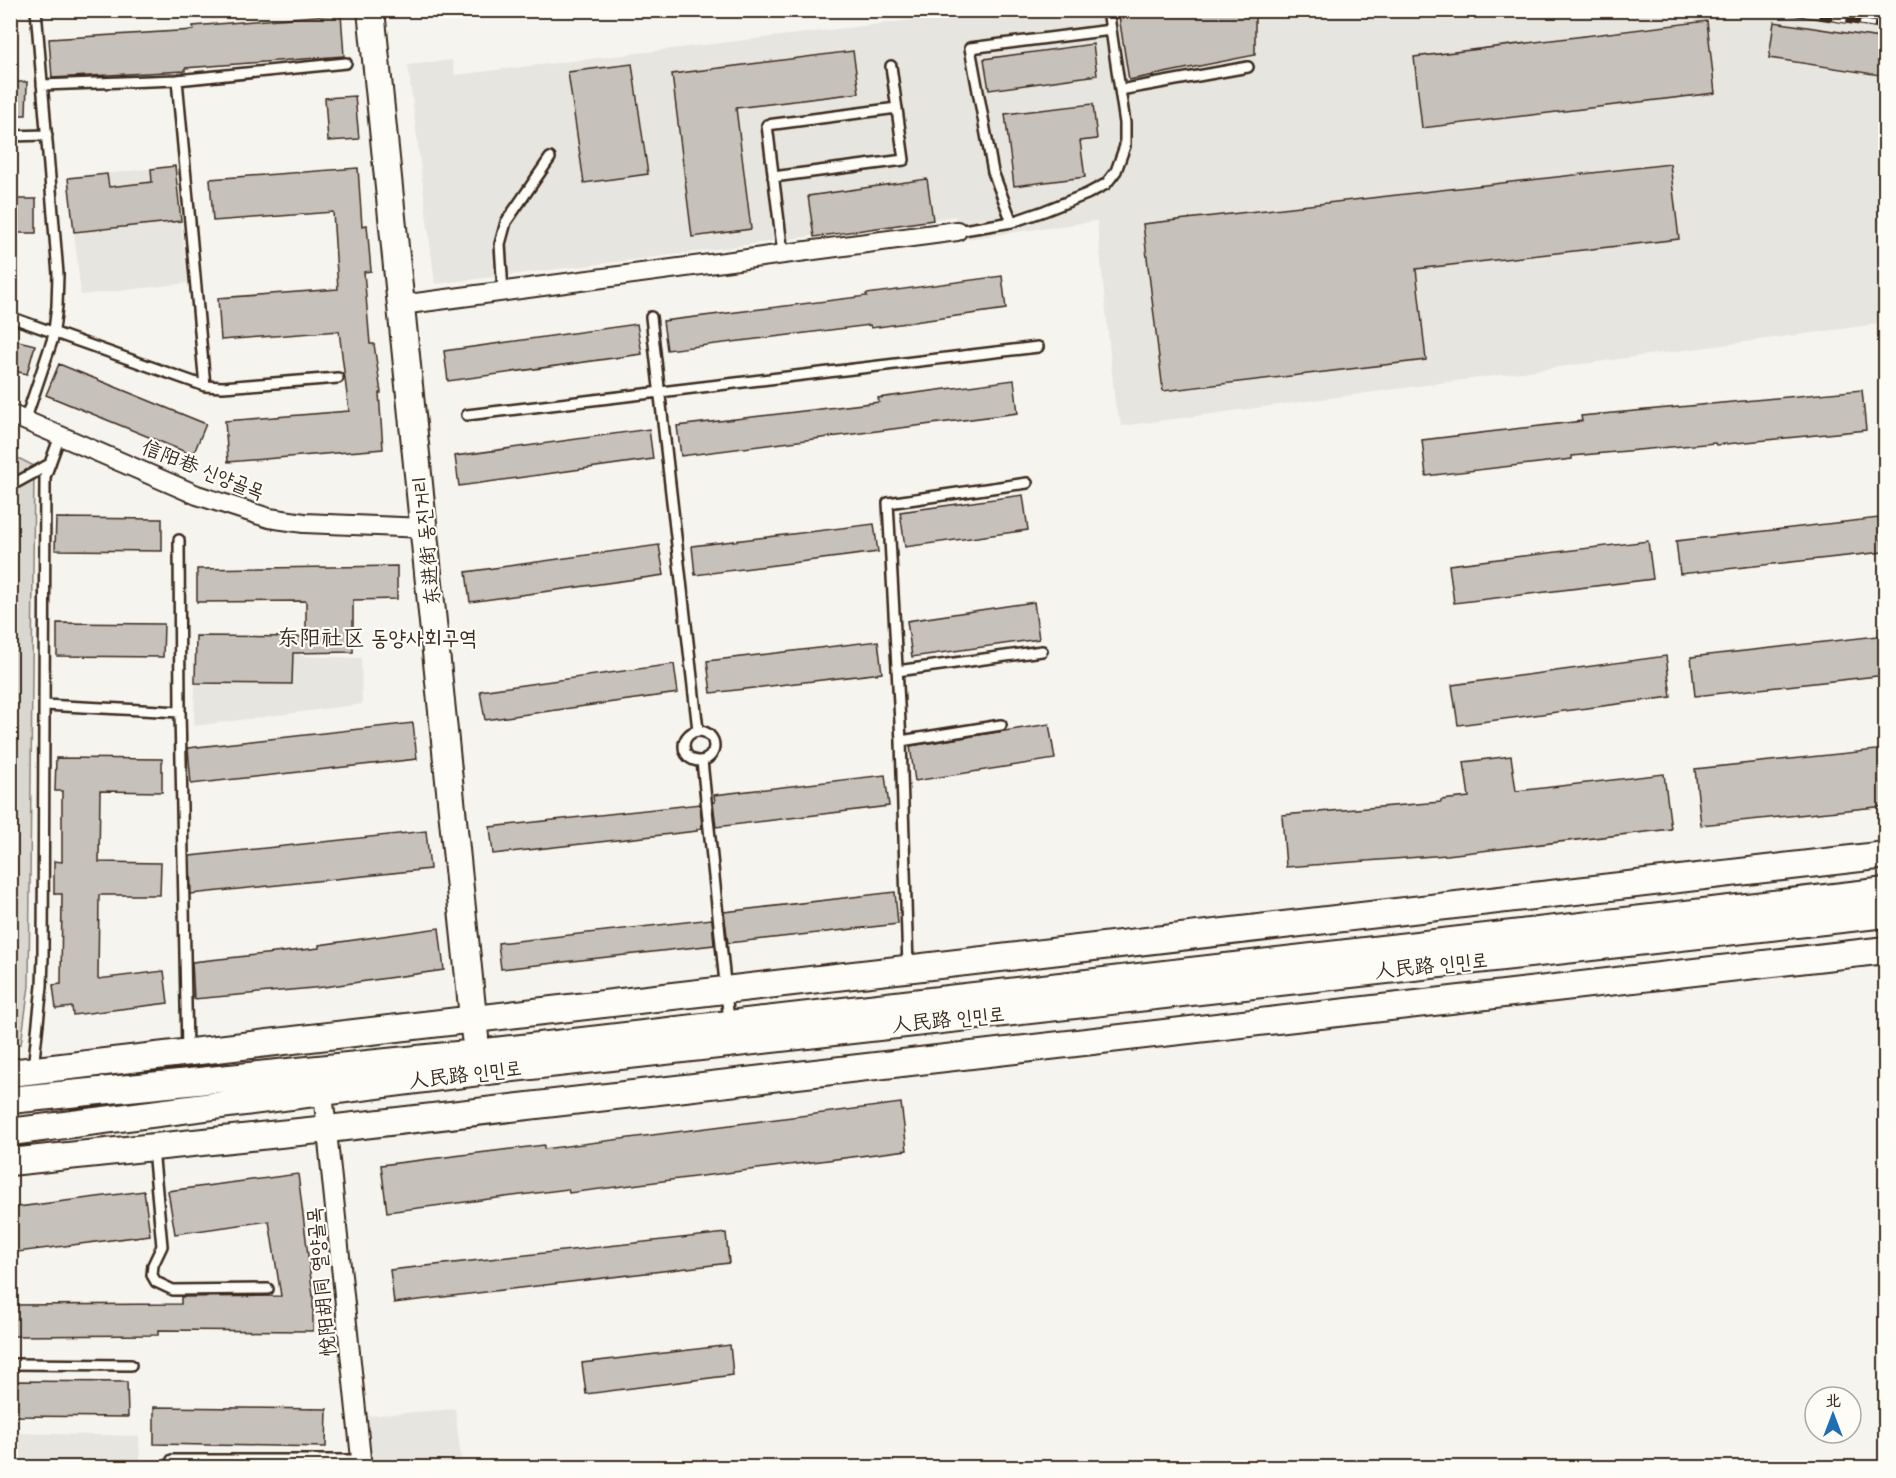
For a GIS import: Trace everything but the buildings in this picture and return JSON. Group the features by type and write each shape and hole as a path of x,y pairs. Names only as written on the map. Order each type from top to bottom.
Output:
{"street":[{"name":"东进街 동진거리","path":"371,10 478,1062"},
{"path":"401,305 957,231"},
{"name":"信阳巷 신양골목","path":"18,418 197,495 268,518 304,523 424,528"},
{"path":"22,1072 1886,855"},
{"name":"人民路 인민로","path":"10,1132 323,1093 478,1062 729,1024 1886,891"},
{"name":"人民路 인민로","path":"10,1100 134,1088 478,1062 1886,914"},
{"path":"10,1162 328,1129 1886,950"},
{"path":"130,1060 134,1088"},
{"name":"悦阳胡同 열양골목","path":"323,1093 362,1464"}],"lane":[{"path":"18,418 43,370 54,333 57,306 58,274 36,10"},
{"path":"957,231 1012,222 1087,194 1106,184 1116,171 1125,146 1125,123 1108,10"},
{"path":"1012,222 993,172 970,48 1111,30"},
{"path":"42,85 177,80 346,63"},
{"path":"773,177 904,160 891,66"},
{"path":"1120,90 1248,67"},
{"path":"177,80 205,386"},
{"path":"783,254 766,124 897,108"},
{"path":"10,136 46,135"},
{"path":"503,292 501,244 506,222 550,158"},
{"path":"10,317 205,386 223,387 338,378"},
{"path":"651,317 698,730"},
{"path":"467,415 1038,347"},
{"path":"22,1072 42,976 45,477 60,436"},
{"path":"10,486 50,464"},
{"path":"908,969 901,741 888,502 1027,483"},
{"path":"179,540 187,1053"},
{"path":"897,671 1042,651"},
{"path":"44,705 180,712"},
{"path":"901,741 1001,725"},
{"path":"698,730 711,736 714,746 711,756 702,761 692,760 683,748 688,734 698,730"},
{"path":"702,761 729,1024"},
{"path":"153,1147 162,1246 153,1265 152,1275 156,1282 173,1290 268,1289"},
{"path":"10,1364 131,1365"},
{"path":"172,1460 362,1464"}],"shaded area":[{"path":"928,10 1885,11 1885,323 1122,426 1115,404 1097,221 959,240 955,216 681,254 435,284 408,65 452,60 455,75 929,18"},
{"path":"175,166 188,283 81,295 68,178"},
{"path":"10,454 34,466 29,986 21,1044 11,1045"},
{"path":"196,636 300,637 300,656 361,658 362,704 194,726"},
{"path":"455,1409 462,1467 372,1467 366,1416"},
{"path":"11,1433 139,1436 140,1467 11,1467"}],"railway":[{"path":"1777,10 1886,26"}],"district":[{"name":"东阳社区 동양사회구역","path":"377,637"}]}
